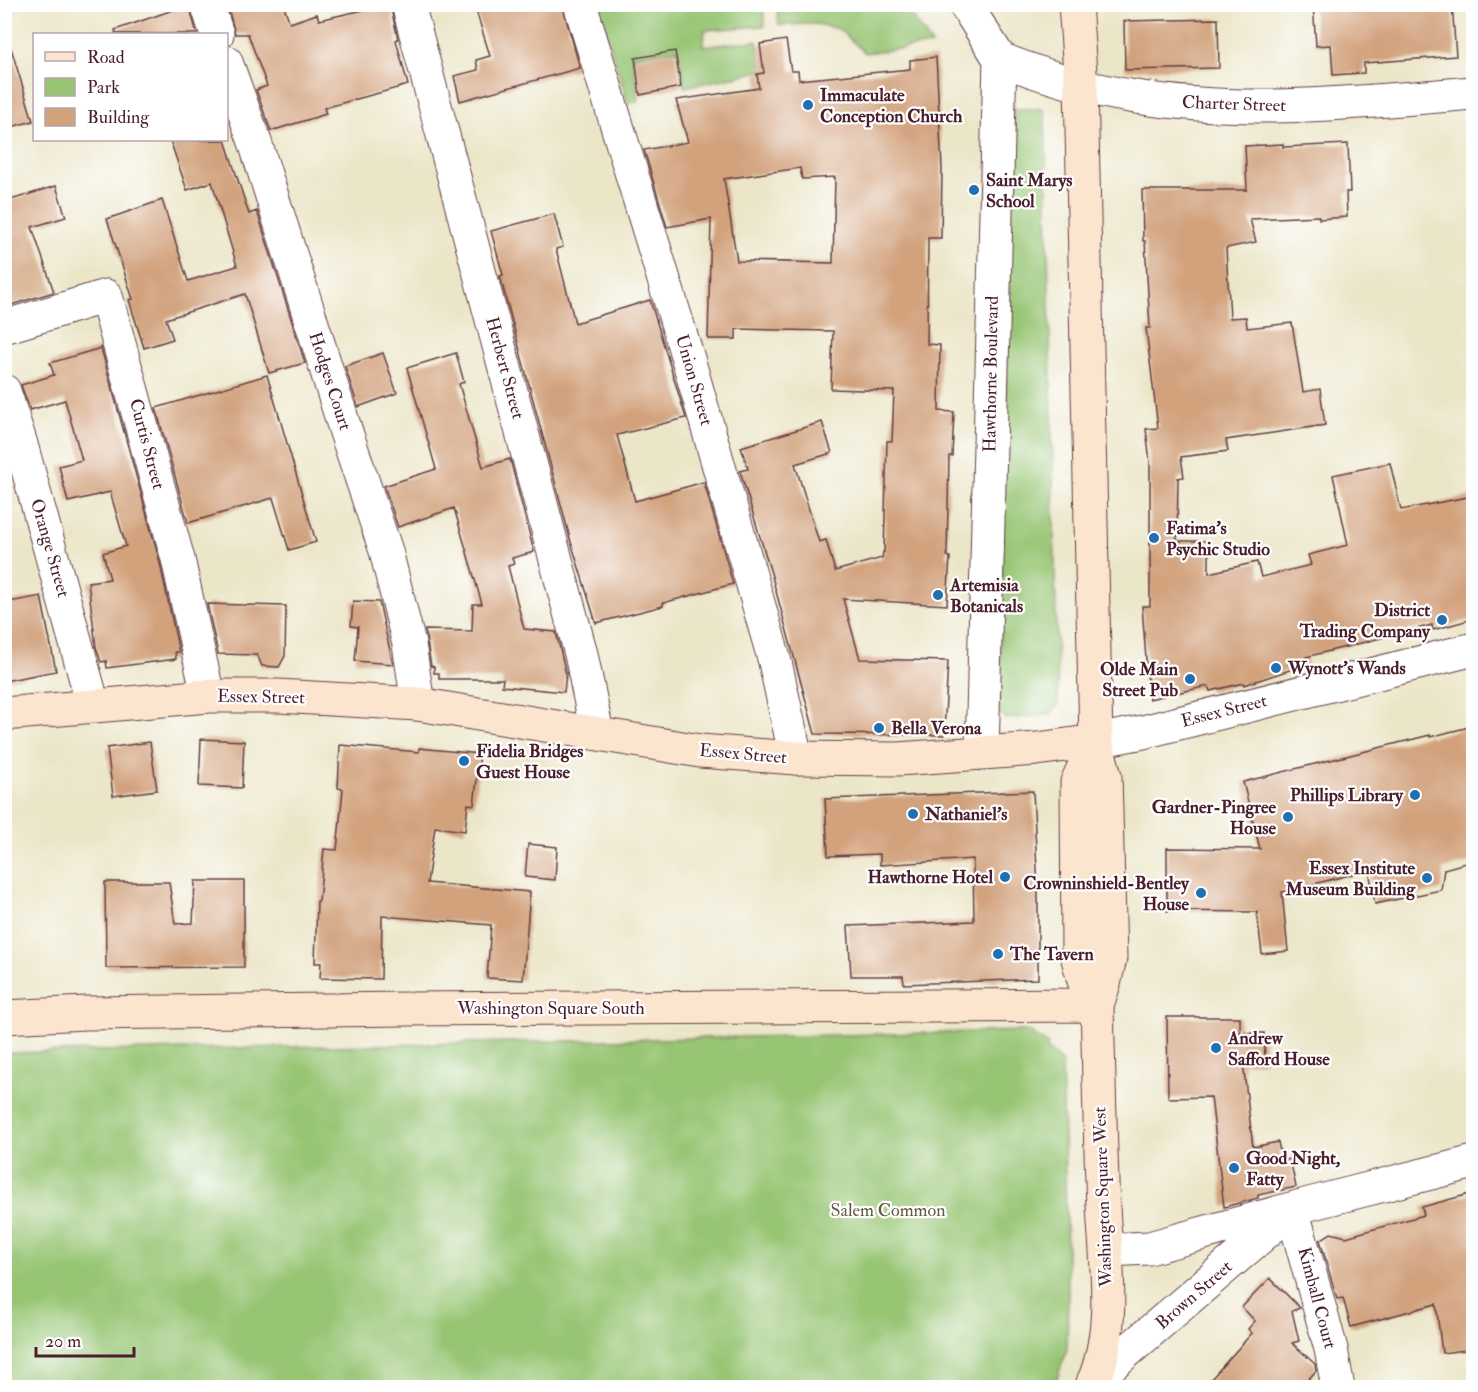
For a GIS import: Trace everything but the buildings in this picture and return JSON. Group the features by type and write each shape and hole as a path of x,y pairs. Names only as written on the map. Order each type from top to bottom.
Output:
{"street":[{"path":"207,4 217,33"},
{"name":"Herbert Street","path":"408,4 581,654 597,733"},
{"name":"Union Street","path":"580,4 689,362 772,653 796,758"},
{"path":"965,4 1000,60"},
{"path":"1075,4 1081,86 1096,741"},
{"name":"Charter Street","path":"1000,60 1081,86 1136,98 1197,104 1312,105 1473,93"},
{"name":"Hawthorne Boulevard","path":"982,754 1000,60"},
{"name":"Hodges Court","path":"228,68 255,142 346,432 386,550 409,644 418,704"},
{"name":"Curtis Street","path":"4,327 106,296 178,559 208,696"},
{"name":"Orange Street","path":"4,391 93,705"},
{"name":"Essex Street","path":"4,714 208,696 278,696 418,704 700,751 796,758 898,759 982,754 1096,741 1143,732 1473,649"},
{"name":"Washington Square West","path":"1093,1384 1105,1341 1107,1250 1103,1209 1097,1005 1084,981 1078,959 1077,782 1096,741"},
{"name":"Washington Square South","path":"4,1017 98,1013 407,1008 1097,1005"},
{"name":"Brown Street","path":"1107,1250 1149,1248 1473,1162"},
{"name":"Brown Street","path":"1093,1384 1293,1209"},
{"name":"Kimball Court","path":"1293,1209 1331,1349 1338,1388"}],"green space":[{"path":"598,5 763,5 765,26 705,30 703,46 757,41 762,71 684,87 677,49 633,56 638,101 628,104"},
{"path":"777,5 905,5 932,45 865,53 839,29 817,24 779,25"},
{"path":"1013,109 1042,109 1045,112 1058,704 1051,714 1005,719 998,711"},
{"name":"Salem Common","path":"1027,1031 1047,1044 1048,1050 1062,1062 1068,1293 1067,1349 1054,1387 5,1387 5,1053"}],"place":[{"name":"Immaculate Conception Church","path":"808,105"},
{"name":"Saint Marys School","path":"974,190"},
{"name":"Fatima’s Psychic Studio","path":"1154,538"},
{"name":"Artemisia Botanicals","path":"938,595"},
{"name":"District Trading Company","path":"1442,620"},
{"name":"Wynott’s Wands","path":"1276,668"},
{"name":"Olde Main Street Pub","path":"1190,679"},
{"name":"Bella Verona","path":"879,728"},
{"name":"Fidelia Bridges Guest House","path":"464,761"},
{"name":"Phillips Library","path":"1415,795"},
{"name":"Nathaniel's","path":"913,814"},
{"name":"Gardner-Pingree House","path":"1288,817"},
{"name":"Hawthorne Hotel","path":"1005,877"},
{"name":"Essex Institute Museum Building","path":"1427,878"},
{"name":"Crowninshield-Bentley House","path":"1201,893"},
{"name":"The Tavern","path":"998,954"},
{"name":"Andrew Safford House","path":"1216,1048"},
{"name":"Good Night, Fatty","path":"1234,1168"}]}
